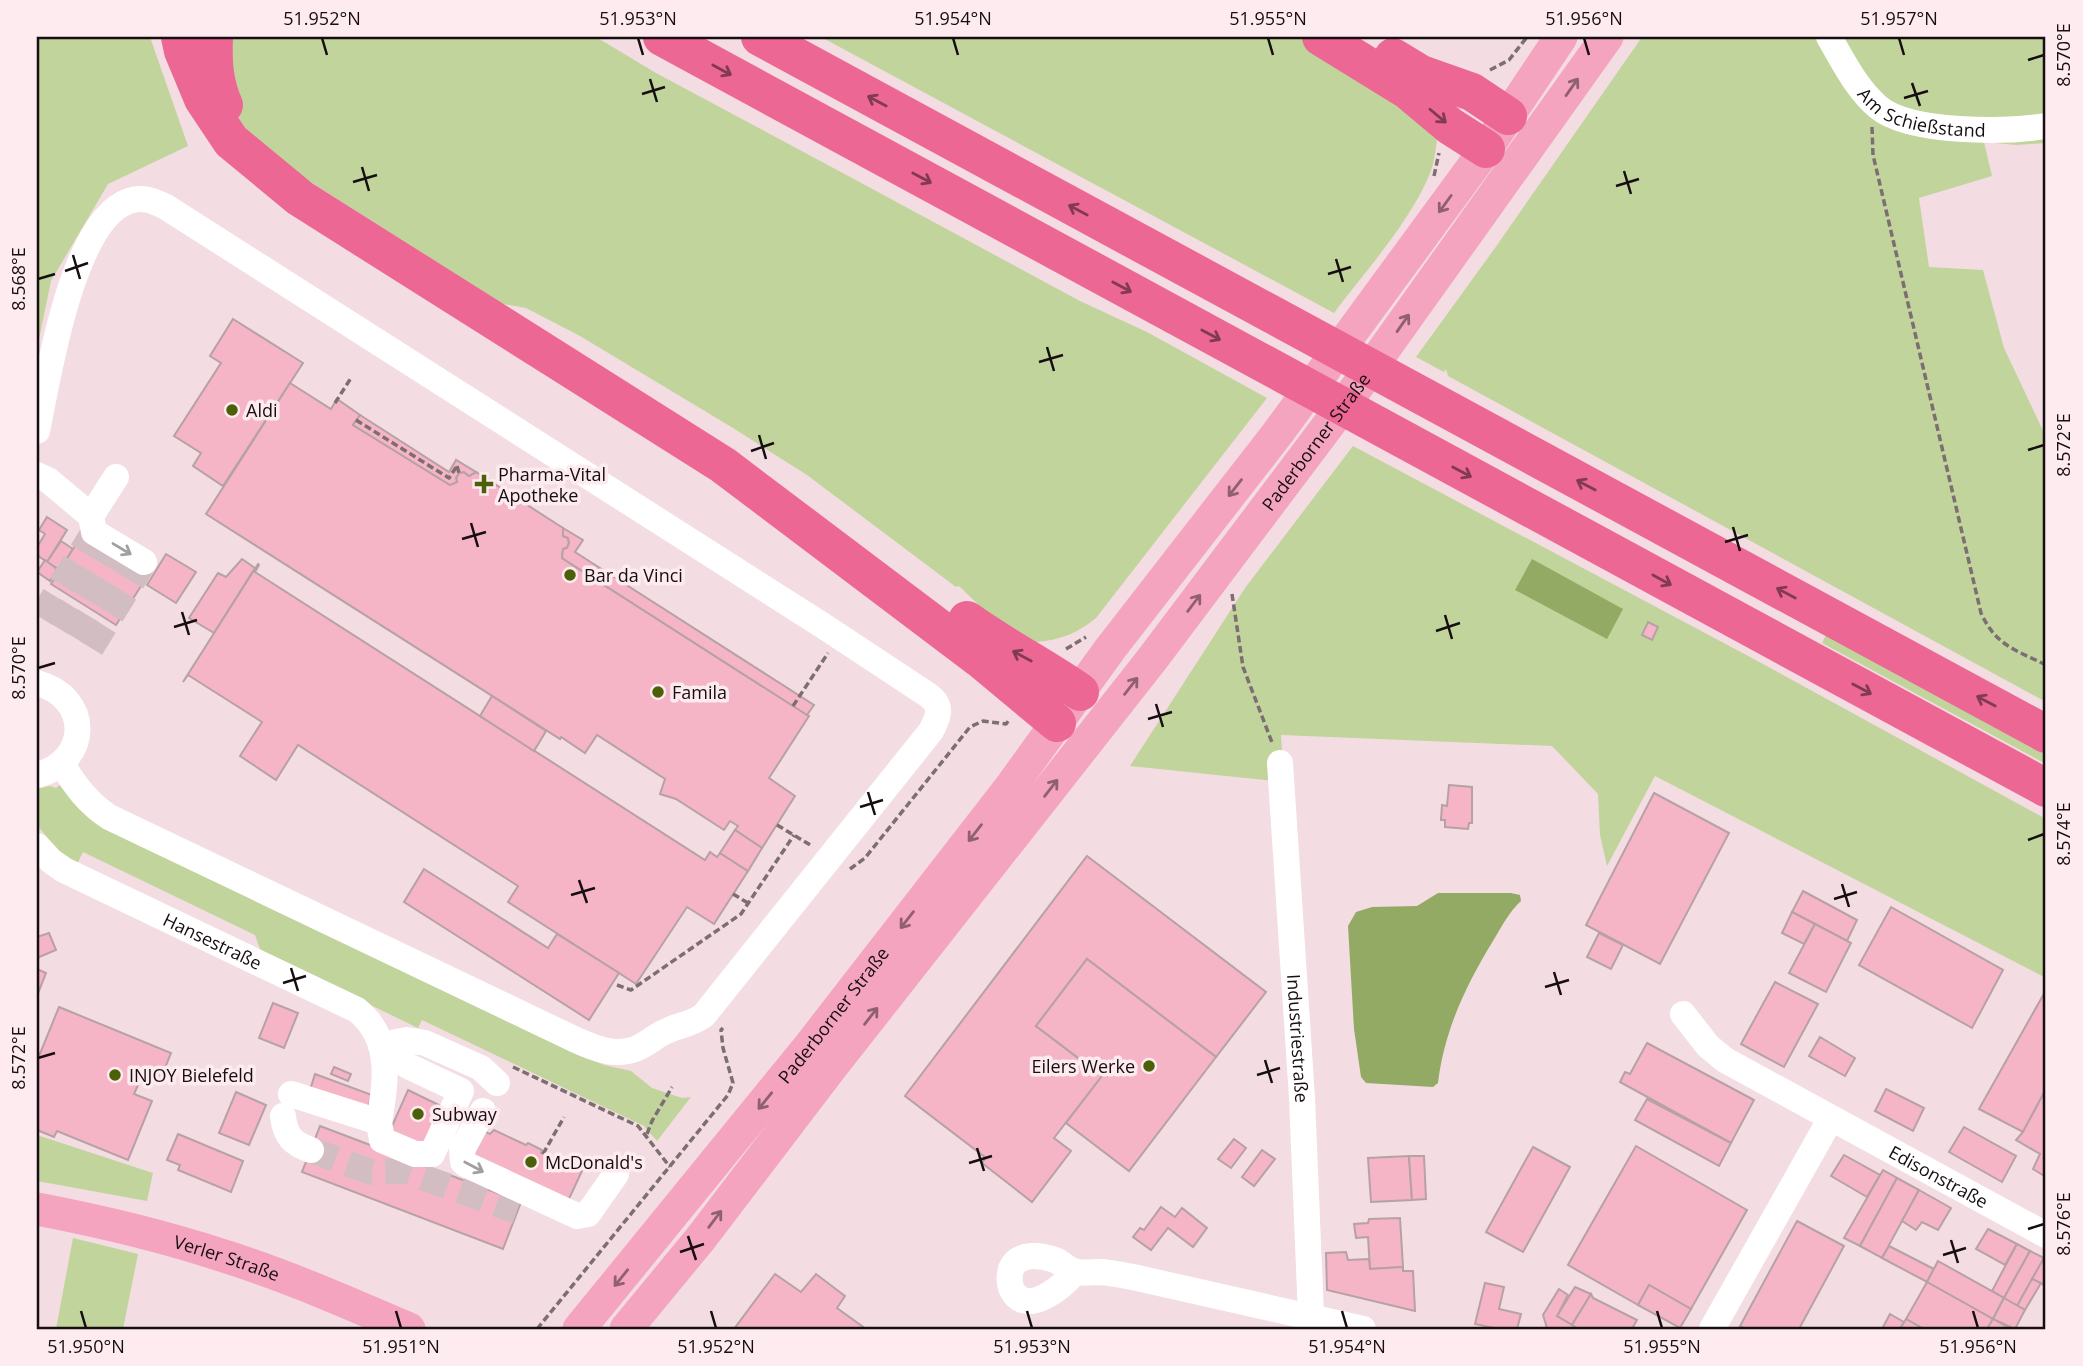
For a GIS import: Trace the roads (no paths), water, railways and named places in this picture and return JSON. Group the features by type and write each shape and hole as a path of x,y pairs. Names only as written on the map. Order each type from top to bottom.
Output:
{"highway":[{"path":"180,37 203,99 231,141 300,198 723,465 980,659 1072,734"},
{"path":"215,37 213,60 218,91 231,123 256,162"},
{"path":"662,37 2046,788"},
{"path":"760,37 2046,734"},
{"path":"1321,37 1407,90 1450,126 1500,158"},
{"path":"1358,37 1421,74 1472,92 1523,127"},
{"path":"473,308 650,398 735,452 995,641 1048,669 1095,703"}],"main road":[{"name":"Paderborner Straße","path":"1523,127 1561,37"},
{"name":"Paderborner Straße","path":"626,1329 701,1238 829,1070 1095,703 1110,649 1277,434 1523,127 1607,37"},
{"name":"Paderborner Straße","path":"579,1329 808,1048 1072,734"},
{"name":"Verler Straße","path":"37,1209 107,1223 227,1256 319,1290 409,1329"}],"street":[{"name":"Am Schießstand","path":"1829,37 1863,92 1880,109 1917,123 1985,131 2046,126"},
{"path":"37,431 66,296 80,260 104,221 120,205 130,200 152,200 166,206 839,636 936,701 939,710 931,731 705,1015 625,1052 609,1052 576,1040 109,817 93,807 76,788 62,764"},
{"path":"37,475 48,480 91,516 94,532 144,562"},
{"path":"91,516 116,477"},
{"path":"37,683 51,687 63,695 77,722 77,738 72,752 62,764 37,775"},
{"name":"Industriestraße","path":"1280,763 1303,1110 1311,1317"},
{"name":"Hansestraße","path":"37,846 64,870 357,1010 373,1026 381,1045"},
{"name":"Edisonstraße","path":"1684,1014 1708,1046 1725,1060 2046,1235"},
{"path":"381,1045 407,1041 425,1043 481,1068 504,1075"},
{"path":"381,1045 408,1066 461,1091 432,1154 415,1154 382,1140 379,1122 386,1083 381,1045"},
{"path":"311,1150 296,1145 290,1139 284,1126 287,1105 379,1122"},
{"path":"483,1111 462,1150 463,1162 467,1165 577,1216 588,1214 616,1174"},
{"path":"1712,1329 1831,1118"},
{"path":"1075,1272 1103,1272 1133,1277 1363,1329"}],"tunnel":[{"path":"41,618 94,532"},
{"path":"58,628 111,542"},
{"path":"75,638 127,552"},
{"path":"91,648 144,562"},
{"path":"311,1150 371,1172 405,1171 517,1211"}],"place":[{"name":"Aldi","path":"232,410"},
{"name":"Pharma-Vital Apotheke","path":"484,484"},
{"name":"Bar da Vinci","path":"570,575"},
{"name":"Famila","path":"658,692"},
{"name":"Eilers Werke","path":"1149,1066"},
{"name":"INJOY Bielefeld","path":"115,1075"},
{"name":"Subway","path":"418,1114"},
{"name":"McDonald's","path":"531,1162"}]}
